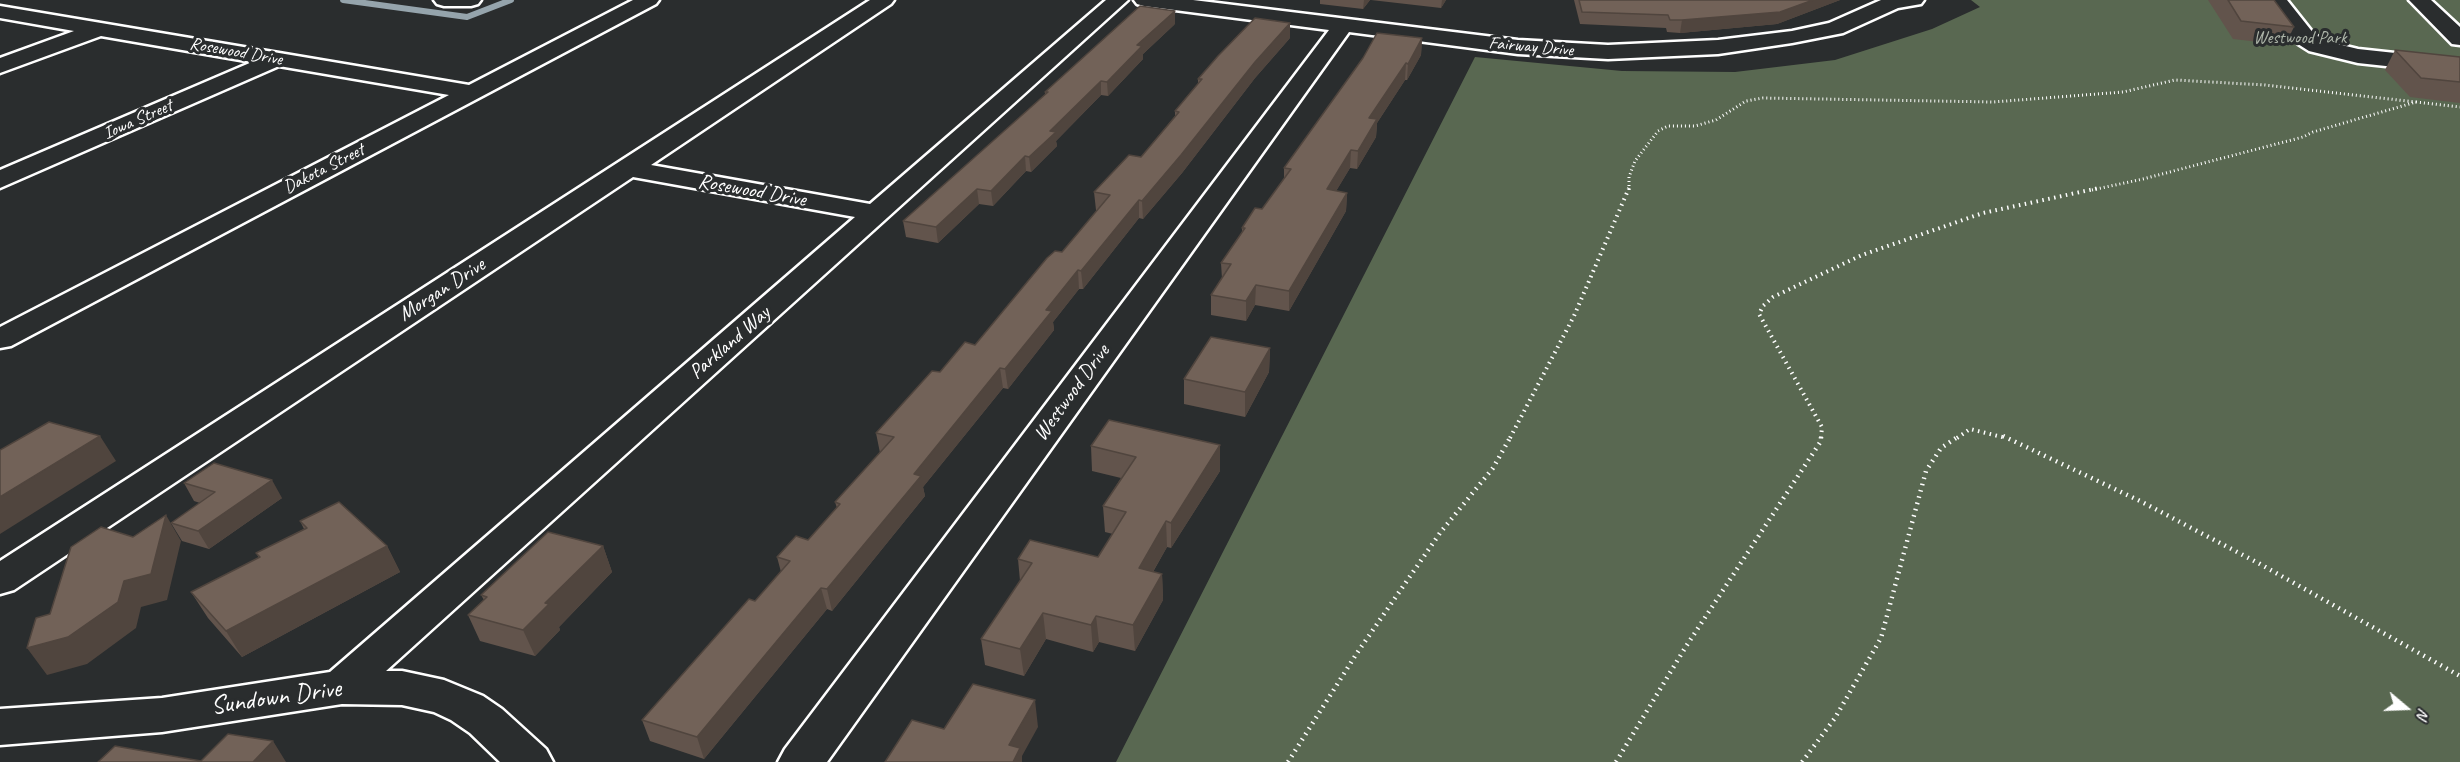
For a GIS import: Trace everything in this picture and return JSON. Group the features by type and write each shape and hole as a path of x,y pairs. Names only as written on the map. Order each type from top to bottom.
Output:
{"street":[{"path":"444,0 471,0"},
{"name":"Dakota Street","path":"0,339 649,0"},
{"name":"Morgan Drive","path":"0,580 884,0"},
{"name":"Parkland Way","path":"342,687 1118,0"},
{"name":"Fairway Drive","path":"1144,0 1265,7 1343,25 1550,51 1659,51 1718,47 1801,36 1853,21 1894,2 1914,0"},
{"path":"2276,0 2306,39 2317,46 2358,56 2460,67"},
{"path":"2419,0 2460,39"},
{"name":"Rosewood Drive","path":"0,12 471,92"},
{"name":"Westwood Drive","path":"801,762 1343,25"},
{"path":"0,66 101,28"},
{"name":"Iowa Street","path":"0,180 277,59"},
{"name":"Rosewood Drive","path":"627,168 877,213"},
{"name":"Sundown Drive","path":"0,727 162,715 342,687 402,688 444,697 486,720 530,762"}],"path":[{"path":"1288,762 1357,654 1440,533 1493,468 1574,316 1623,206 1635,160 1658,131 1668,126 1695,126 1716,120 1746,101 1763,98 1993,102 2123,92 2175,80 2265,85 2460,107"},
{"path":"1617,762 1685,648 1821,441 1822,427 1759,314 1763,306 1773,297 1862,255 1983,213 2154,176 2303,137 2313,132 2416,102"},
{"path":"1802,762 1835,718 1881,638 1926,471 1941,448 1970,429 1998,434 2140,501 2260,564 2460,676"}],"green space":[{"name":"Westwood Park","path":"1971,0 2460,0 2460,762 1116,762 1475,57 1622,71 1735,72 1835,60 1932,29 1980,7"}],"building":[{"path":"1579,0 1813,0 1780,12 1670,20 1668,15 1582,12"},
{"path":"2228,0 2274,0 2294,27 2241,21"},
{"path":"1140,6 1175,11 1137,45 1142,46 1107,82 1101,81 1050,131 1056,132 1029,157 1025,156 991,191 977,189 936,227 903,221 1048,92 1045,92"},
{"path":"1255,18 1290,23 1255,62 1142,201 1139,200 1081,271 1078,270 1046,310 1052,311 1005,369 1000,368 914,474 921,476 827,589 821,588 697,737 642,720 749,599 755,601 790,561 777,557 796,536 808,540 840,504 835,502 894,437 876,433 932,371 940,372 965,342 975,345 1047,258 1055,251 1062,252 1110,195 1094,192 1129,155 1141,157 1179,112 1175,111 1202,79 1198,79"},
{"path":"1377,33 1422,38 1408,64 1406,63 1369,118 1377,119 1358,151 1351,150 1327,189 1347,193 1289,291 1256,285 1246,301 1211,295 1231,264 1221,263 1245,228 1242,228 1255,208 1262,209 1291,169 1284,168 1363,58"},
{"path":"2395,50 2460,57 2460,82 2421,78"},
{"path":"1211,337 1270,348 1245,392 1184,379"},
{"path":"1109,420 1220,445 1171,523 1166,521 1139,568 1162,574 1133,625 1096,616 1091,625 1043,613 1020,649 981,639 1032,563 1018,559 1030,540 1098,557 1126,512 1103,506 1136,457 1091,446"},
{"path":"49,422 100,436 0,497 0,450"},
{"path":"214,463 272,480 198,531 171,523 215,492 184,483"},
{"path":"339,502 387,546 226,631 191,592 260,557 256,553 307,528 300,521"},
{"path":"166,515 151,574 124,581 118,602 68,637 27,648 36,618 50,614 71,547 101,527 133,537"},
{"path":"548,532 603,546 545,603 549,604 523,630 468,615 487,597 481,595"},
{"path":"973,684 1035,700 1009,745 1020,748 1013,762 885,762 912,720 944,729"},
{"path":"228,734 273,741 253,762 98,762 115,746 201,761"}],"waterway":[{"path":"343,0 467,17 511,0"}]}
